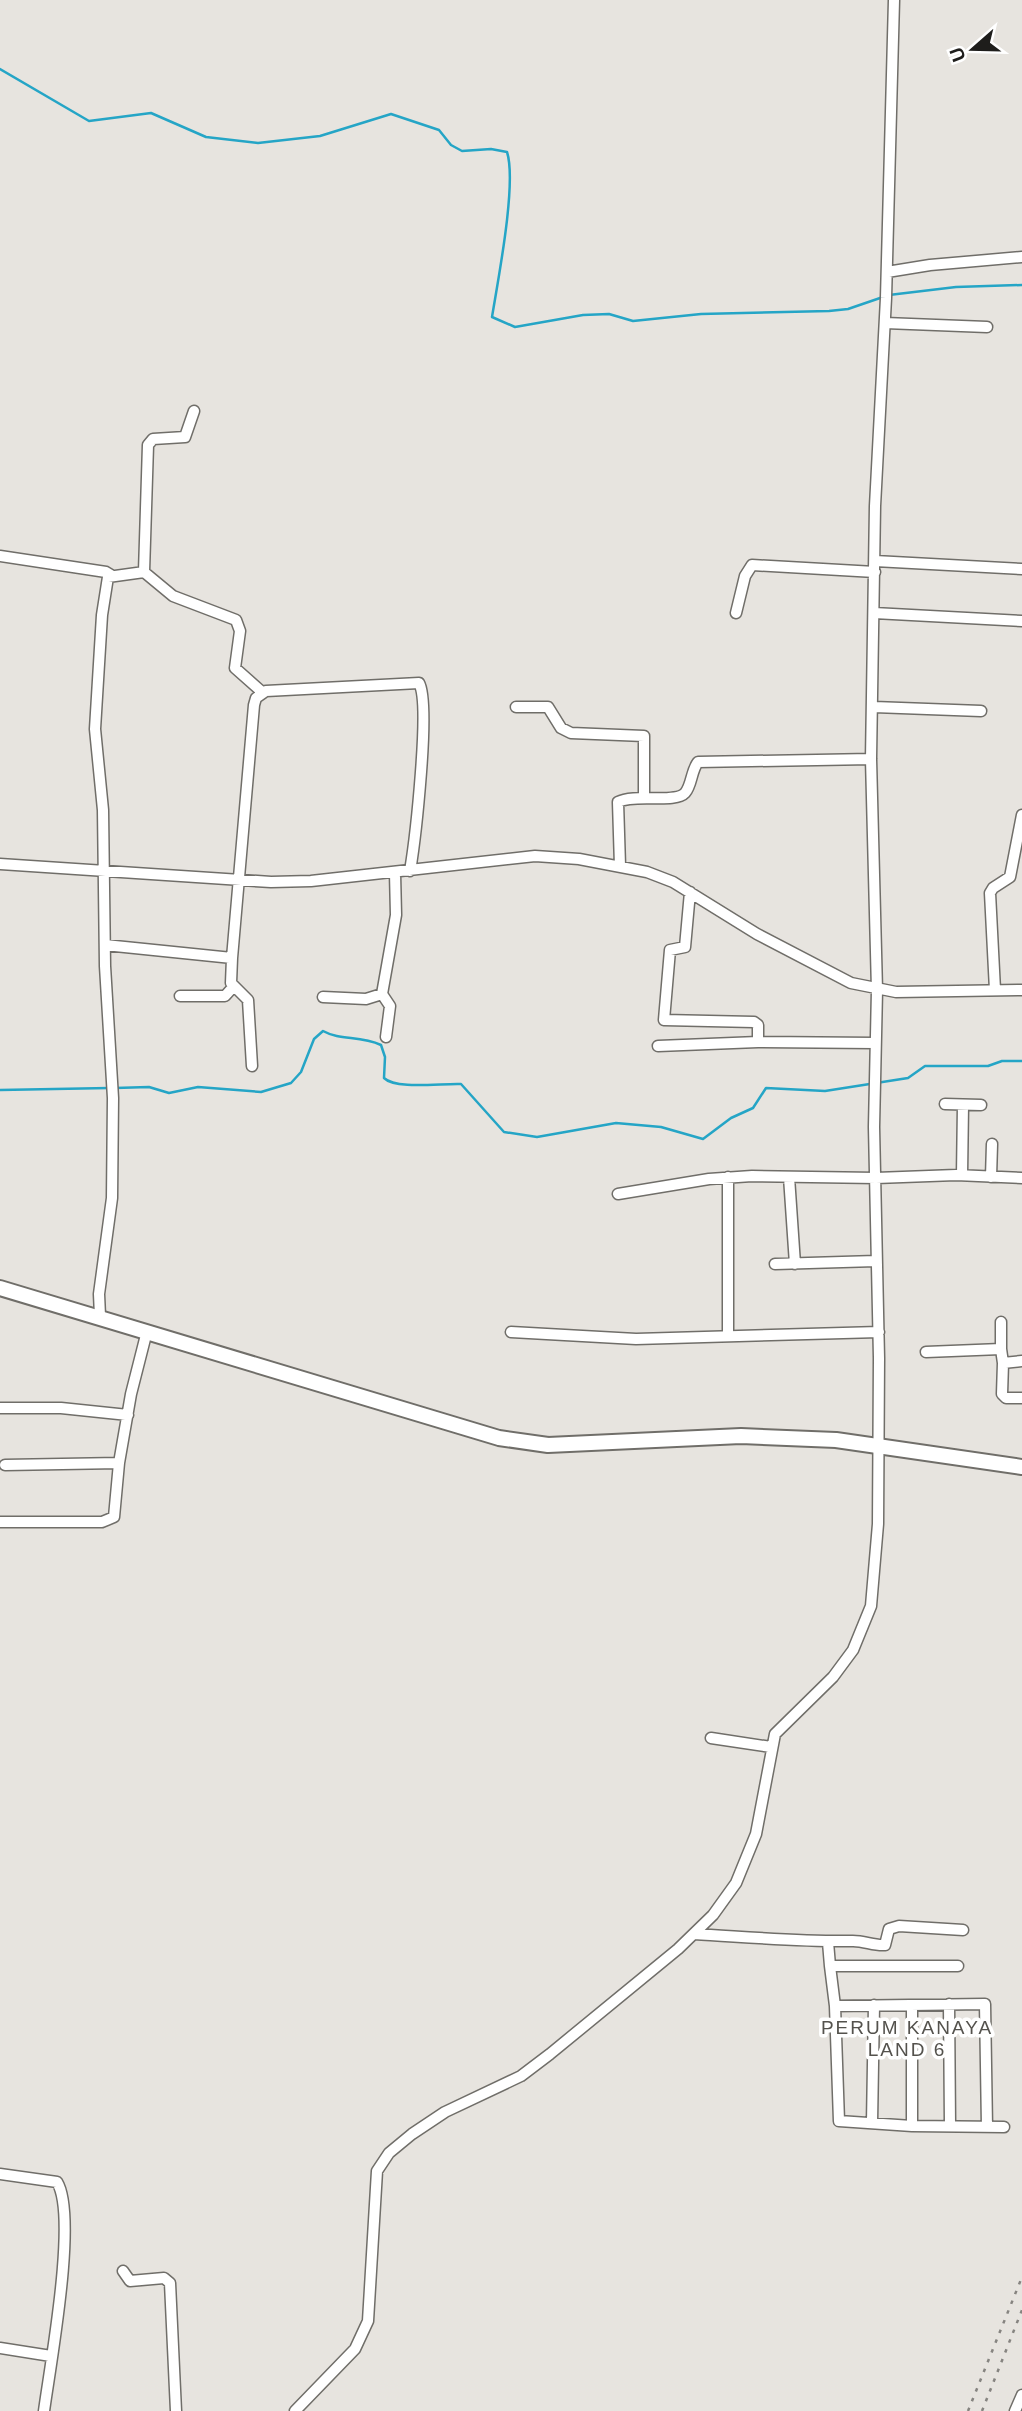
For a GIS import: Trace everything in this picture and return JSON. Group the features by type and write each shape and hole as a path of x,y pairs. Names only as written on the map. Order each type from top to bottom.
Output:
{"street":[{"path":"295,2411 363,2337 368,2321 377,2171 383,2160 412,2134 445,2112 521,2076 694,1934 713,1915 736,1883 756,1834 775,1734 785,1721 834,1677 866,1626 875,1581 879,1332 876,1261 877,990 871,759 894,0"},
{"path":"887,272 930,265 1022,257"},
{"path":"885,323 987,327"},
{"path":"144,572 148,445 153,439 185,437 194,411"},
{"path":"0,556 106,572 111,575 144,572 173,596 236,620 240,631 235,668 262,692 419,683 422,709 418,823 410,871"},
{"path":"875,561 1022,569"},
{"path":"736,613 745,576 752,565 875,572"},
{"path":"100,1316 99,1294 113,1198 113,1098 105,945 103,810 95,729 106,582 111,575"},
{"path":"874,613 1022,621"},
{"path":"252,1066 248,1000 230,981 251,728 254,705 262,692"},
{"path":"516,707 548,707 561,728 571,733 644,737 644,795"},
{"path":"874,707 981,711"},
{"path":"620,866 617,804 620,799 644,795 662,798 683,795 695,765 704,761 871,759"},
{"path":"995,990 990,893 1010,877 1022,815"},
{"path":"0,864 105,873 292,882 535,856 579,859 661,877 786,950 851,983 877,990 969,993 1022,990"},
{"path":"386,1037 390,1006 382,994 396,915 395,873"},
{"path":"690,892 685,947 670,950 664,1020 755,1022 758,1025 758,1042"},
{"path":"105,945 232,958"},
{"path":"180,996 225,996 234,986"},
{"path":"323,997 366,999 382,994"},
{"path":"658,1046 758,1042 875,1043"},
{"path":"945,1104 981,1105"},
{"path":"962,1175 964,1105"},
{"path":"991,1177 992,1144"},
{"path":"618,1194 728,1177 876,1178 962,1175 1022,1178"},
{"path":"728,1177 728,1336"},
{"path":"789,1177 795,1264"},
{"path":"775,1264 876,1261"},
{"path":"0,1288 100,1316 421,1418 499,1438 548,1445 741,1436 836,1440 1022,1467"},
{"path":"1001,1322 1002,1394 1006,1398 1022,1398"},
{"path":"0,1522 112,1520 119,1463 147,1332"},
{"path":"511,1332 636,1339 879,1332"},
{"path":"926,1352 1001,1349"},
{"path":"1003,1363 1022,1361"},
{"path":"0,1408 61,1408 128,1415"},
{"path":"5,1465 119,1463"},
{"path":"711,1738 771,1748"},
{"path":"694,1934 828,1942 858,1941 885,1945 889,1929 899,1926 962,1930"},
{"path":"828,1942 835,2006 837,2120 912,2126 1004,2127"},
{"path":"830,1966 958,1966"},
{"path":"835,2006 983,2003 987,2006 987,2127"},
{"path":"949,2004 950,2125"},
{"path":"872,2123 874,2005"},
{"path":"912,2005 912,2126"},
{"path":"0,2174 49,2179 61,2187 65,2206 61,2278 44,2411"},
{"path":"123,2271 130,2281 164,2278 170,2283 176,2411"},
{"path":"0,2348 51,2356"},
{"path":"1015,2411 1022,2395"}],"waterway":[{"path":"0,69 89,121 151,113 206,137 258,143 320,136 391,114 439,130 451,145 462,151 491,149 507,152 510,186 492,317 515,327 583,315 609,314 633,321 701,314 829,311 848,309 883,297"},
{"path":"889,295 956,287 1022,285"},
{"path":"115,1088 149,1087 169,1093 198,1087 261,1092 291,1083 301,1072 314,1039 323,1031 381,1045 385,1057 384,1078 390,1082 409,1085 461,1084 504,1132 537,1137 616,1123 661,1127 703,1139 731,1118 753,1108 766,1088 825,1091 908,1078 925,1066 988,1066 1002,1061 1022,1061"},
{"path":"0,1090 109,1088"}],"railway":[{"path":"968,2411 1022,2277"},
{"path":"982,2411 1022,2310"}],"district":[{"name":"PERUM KANAYA LAND 6","path":"907,2038"}]}
